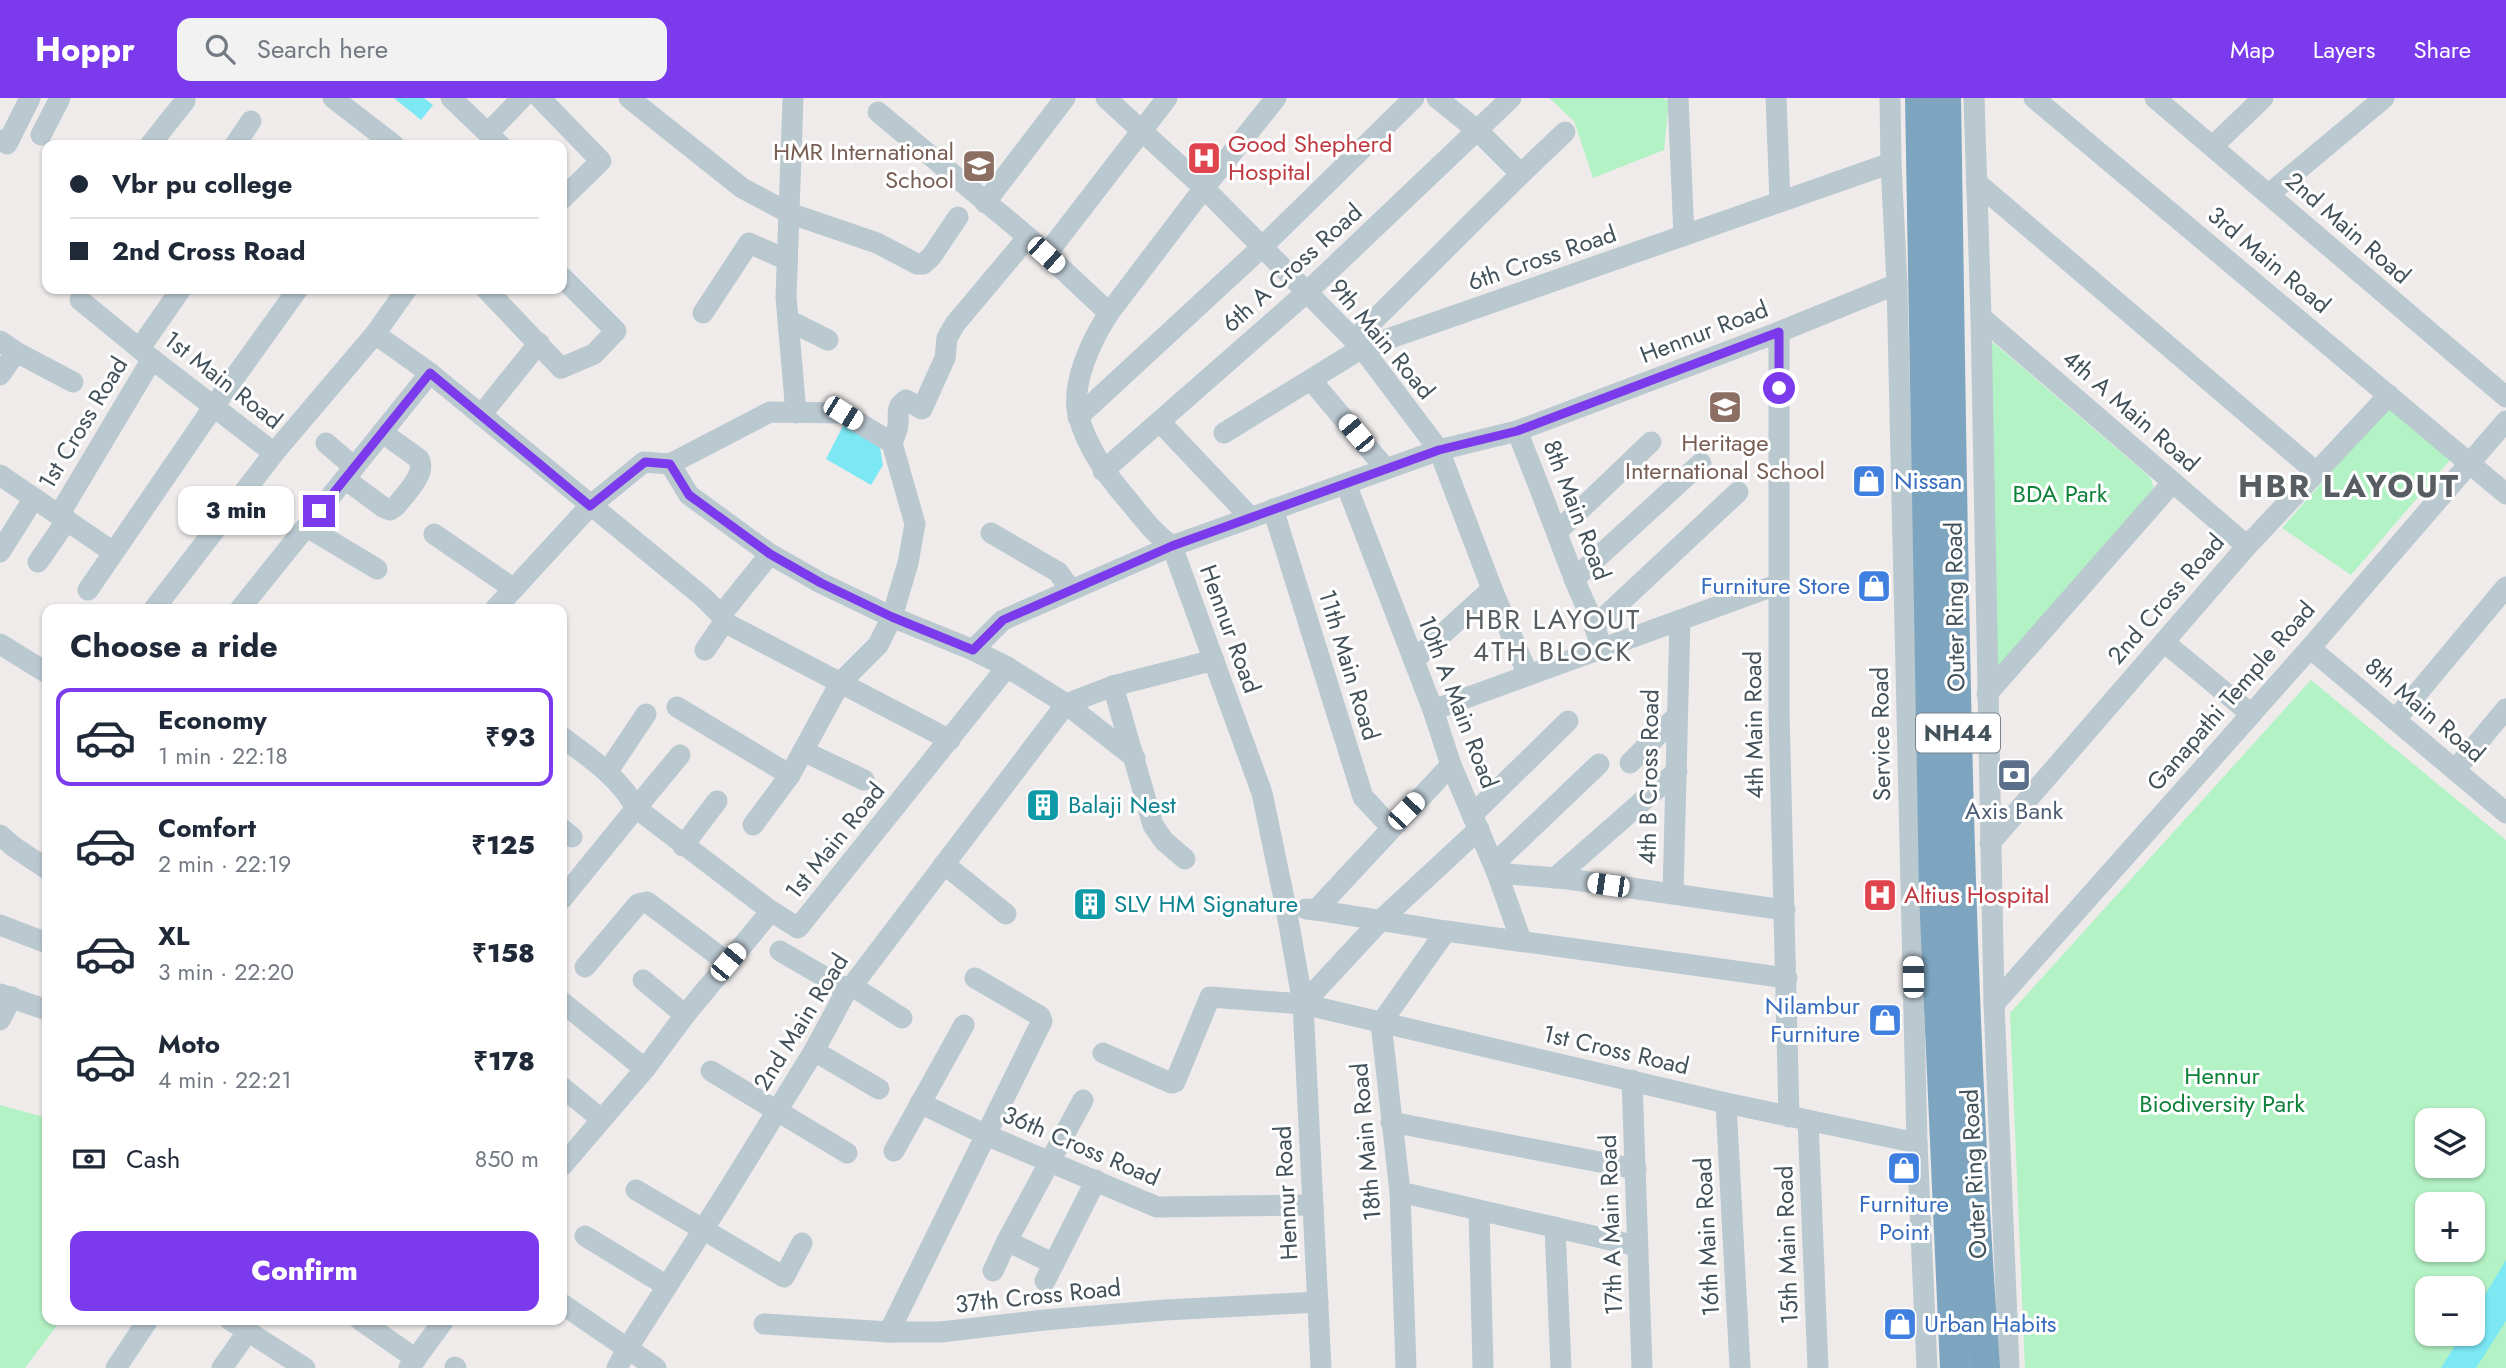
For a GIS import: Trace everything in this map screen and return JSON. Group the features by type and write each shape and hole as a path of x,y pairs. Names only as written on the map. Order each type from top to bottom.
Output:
{"highway":[{"name":"Outer Ring Road","path":"1920,98 1934,893 1955,1368"},
{"name":"Outer Ring Road","path":"1946,98 1955,624 1967,1021 1977,1262 1985,1368"}],"street":[{"path":"0,140 7,144 30,98"},
{"path":"41,135 60,98"},
{"path":"333,98 388,140"},
{"path":"452,98 494,139 522,98"},
{"path":"540,98 601,162 567,194"},
{"path":"629,98 742,188 789,213 858,235 917,264 923,264 931,257 958,217"},
{"path":"793,98 786,297 796,413"},
{"path":"985,203 1065,98"},
{"name":"9th Main Road","path":"1106,98 1204,188 1358,344 1439,450 1528,676"},
{"path":"1046,255 1167,98"},
{"path":"1172,546 1158,537 1103,471 1078,417 1078,379 1100,326 1109,313 1276,98"},
{"path":"1078,417 1262,247 1414,98"},
{"path":"1437,98 1478,131 1521,174"},
{"name":"6th A Cross Road","path":"1103,471 1307,292 1511,98"},
{"path":"1678,98 1684,236"},
{"path":"1776,98 1780,201"},
{"name":"Service Road","path":"1890,98 1897,284 1917,1143 1927,1368"},
{"path":"1973,98 1981,317 1994,1004 2009,1368"},
{"name":"2nd Main Road","path":"2155,98 2506,397"},
{"path":"2213,146 2263,98"},
{"path":"2269,194 2384,98"},
{"name":"3rd Main Road","path":"2040,100 2506,494"},
{"path":"154,140 185,101"},
{"path":"878,112 1028,237 1109,313"},
{"path":"238,140 251,121"},
{"path":"1358,344 1521,174 1565,132"},
{"name":"6th Cross Road","path":"1224,433 1311,380 1358,344 1684,236 1891,163"},
{"path":"1976,182 2316,472"},
{"path":"753,825 790,775 840,683 878,645 892,617 908,563 915,524 892,443 898,425 897,411 906,401 922,409 945,358 947,338 955,324 1028,237"},
{"path":"703,313 749,243 787,260"},
{"path":"491,294 561,368 594,354 616,331 567,282"},
{"name":"Hennur Road","path":"1321,1368 1303,1004 1286,908 1262,793 1172,546 1439,450 1517,431 1779,332 1897,284"},
{"name":"1st Main Road","path":"146,354 178,294"},
{"path":"88,590 294,294"},
{"path":"164,604 274,453 375,334 401,294"},
{"name":"1st Main Road","path":"80,300 274,453"},
{"name":"4th A Main Road","path":"1981,317 2247,546"},
{"path":"788,320 828,340"},
{"name":"4th Main Road","path":"1779,332 1779,711 1787,978 1799,1119"},
{"path":"375,334 430,373 704,597 722,619 950,740"},
{"path":"481,415 539,343"},
{"path":"0,375 8,347 74,382"},
{"name":"1st Cross Road","path":"38,562 146,354"},
{"path":"244,604 430,373"},
{"path":"1311,380 1386,469"},
{"name":"2nd Cross Road","path":"1990,843 2247,546 2389,395"},
{"path":"500,604 590,506 645,462 670,464 770,412 843,413 892,443"},
{"name":"Ganapathi Temple Road","path":"1994,1004 2310,648 2506,421"},
{"path":"1160,422 1250,517"},
{"name":"8th Main Road","path":"1517,431 1595,626 1601,649"},
{"path":"326,443 349,473 383,507 390,510 396,506 422,471 422,463 419,458 383,433"},
{"path":"1558,530 1651,442"},
{"path":"1574,579 1701,463"},
{"path":"670,464 689,495 770,554 821,583 892,617 1007,667 1066,704 1135,758"},
{"path":"0,475 113,552"},
{"path":"1987,694 2173,482"},
{"name":"10th A Main Road","path":"1346,484 1433,710 1451,765 1495,869 1521,940"},
{"path":"1595,626 1738,492"},
{"path":"0,552 34,498"},
{"name":"11th Main Road","path":"1273,509 1363,797 1391,827"},
{"path":"307,527 377,569"},
{"path":"991,533 1058,572 1071,590"},
{"path":"434,534 514,589"},
{"path":"973,650 1003,620 1172,546"},
{"path":"705,650 722,619 770,554"},
{"path":"1433,710 1779,584"},
{"path":"2395,720 2506,587"},
{"path":"1414,660 1492,589"},
{"name":"4th B Cross Road","path":"1673,893 1680,620"},
{"path":"2164,642 2251,714"},
{"path":"0,644 42,670"},
{"name":"8th Main Road","path":"2310,648 2506,813"},
{"path":"1066,704 1113,686 1214,660"},
{"name":"1st Main Road","path":"567,1160 645,1069 685,1015 771,911 798,928 1007,667"},
{"path":"1113,686 1153,825 1158,835 1185,859"},
{"name":"2nd Main Road","path":"622,1359 814,1051 849,988 1066,704"},
{"path":"677,707 790,775"},
{"path":"2455,770 2506,709"},
{"path":"608,771 646,714"},
{"path":"1630,762 1676,717"},
{"path":"1303,1004 1568,721"},
{"path":"567,741 608,771 636,808 771,911"},
{"path":"803,751 864,780"},
{"path":"567,893 680,755"},
{"path":"1495,869 1599,764"},
{"path":"1317,910 1451,765"},
{"path":"1555,878 1676,771"},
{"path":"683,846 717,801"},
{"path":"0,835 42,866"},
{"path":"944,863 1006,914"},
{"path":"1495,869 1785,910"},
{"path":"585,967 638,904 646,902 728,962"},
{"path":"1286,908 1382,919 1446,931 1787,978"},
{"path":"0,925 42,941"},
{"path":"1381,1023 1446,931"},
{"path":"780,951 902,1018"},
{"path":"890,1332 1043,1018 975,978"},
{"path":"643,980 685,1015"},
{"path":"0,1020 6,995 42,1008"},
{"name":"1st Cross Road","path":"1103,1053 1171,1083 1175,1082 1210,997 1303,1004 1726,1103 1917,1143"},
{"path":"567,1011 645,1069"},
{"name":"18th Main Road","path":"1381,1023 1400,1192 1406,1368"},
{"path":"894,1151 964,1025"},
{"path":"814,1051 879,1089"},
{"path":"711,1071 847,1153"},
{"name":"17th A Main Road","path":"1632,1080 1642,1368"},
{"path":"567,1091 601,1119"},
{"path":"993,1270 1083,1100"},
{"name":"36th Cross Road","path":"920,1103 986,1135 1157,1207 1313,1205"},
{"name":"16th Main Road","path":"1726,1103 1740,1368"},
{"name":"15th Main Road","path":"1799,1119 1818,1368"},
{"path":"1391,1122 1636,1170"},
{"path":"1007,1241 1050,1272 1096,1180"},
{"path":"636,1190 784,1277 802,1243"},
{"path":"1400,1192 1637,1246"},
{"path":"1479,1210 1483,1368"},
{"path":"1555,1227 1561,1368"},
{"path":"585,1236 667,1286"},
{"name":"37th Cross Road","path":"764,1324 890,1332 941,1332 1151,1311 1318,1302"},
{"path":"567,1309 622,1359 656,1368"},
{"path":"116,1368 145,1325"},
{"path":"238,1325 305,1368"},
{"path":"366,1325 413,1363 440,1325"},
{"path":"222,1368 248,1331"}],"green space":[{"path":"1549,98 1662,98 1669,101 1664,150 1593,178 1574,121"},
{"name":"BDA Park","path":"1988,342 1994,343 2150,477 2154,488 1993,680"},
{"path":"2388,407 2450,460 2351,575 2282,528"},
{"name":"Hennur Biodiversity Park","path":"2311,680 2506,840 2506,1368 2025,1368 2010,1013"},
{"path":"0,1105 42,1117 42,1325 57,1325 25,1368 0,1368"}],"water":[{"path":"394,98 424,98 433,105 421,120"},
{"path":"844,424 879,442 883,465 871,485 826,459"},
{"path":"2506,1260 2506,1321 2476,1368 2441,1368 2455,1346 2485,1346 2485,1295"}],"place":[{"name":"Good Shepherd Hospital","path":"1204,158"},
{"name":"HMR International School","path":"979,166"},
{"name":"Heritage International School","path":"1725,407"},
{"name":"Nissan","path":"1869,481"},
{"name":"Furniture Store","path":"1874,586"},
{"name":"Axis Bank","path":"2014,775"},
{"name":"Balaji Nest","path":"1043,805"},
{"name":"Altius Hospital","path":"1880,895"},
{"name":"SLV HM Signature","path":"1090,904"},
{"name":"Nilambur Furniture","path":"1885,1020"},
{"name":"Furniture Point","path":"1904,1168"},
{"name":"Urban Habits","path":"1900,1324"}],"district":[{"name":"HBR LAYOUT","path":"2349,486"},
{"name":"HBR LAYOUT 4TH BLOCK","path":"1553,635"}],"route":[{"path":"319,511 430,373 590,506 645,462 670,464 689,495 770,554 821,583 892,617 973,650 1003,620 1172,546 1439,450 1517,431 1779,332 1779,388"}]}
